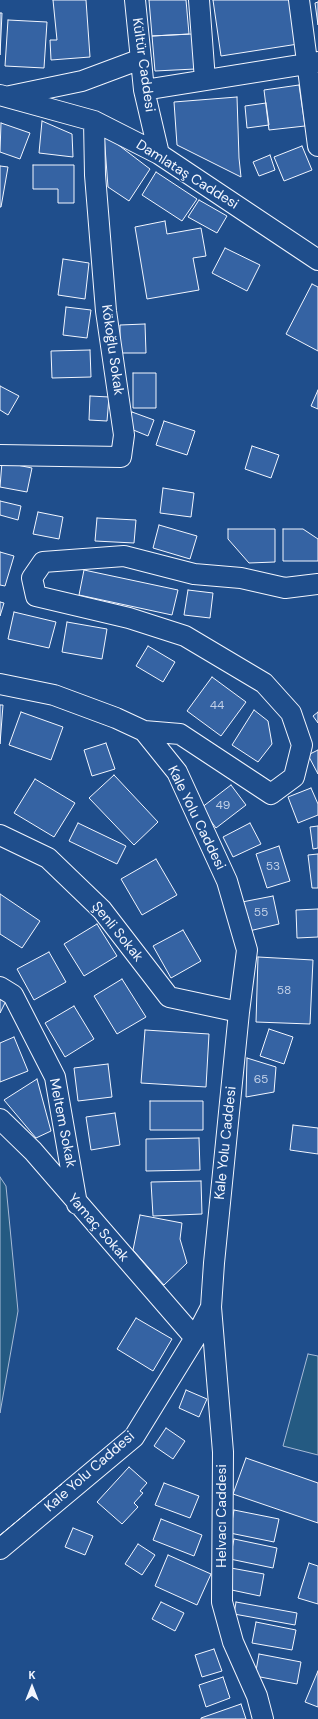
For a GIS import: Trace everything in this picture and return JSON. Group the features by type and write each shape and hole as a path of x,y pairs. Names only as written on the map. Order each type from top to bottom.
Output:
{"street":[{"name":"Kültür Caddesi","path":"135,0 144,90 159,154"},
{"path":"199,0 205,80"},
{"path":"300,0 313,63 318,146"},
{"path":"3,96 82,81 140,58"},
{"path":"144,90 313,63"},
{"name":"Damlataş Caddesi","path":"3,96 94,121 159,154 318,260"},
{"name":"Kökoğlu Sokak","path":"0,455 122,457 124,435 106,311 95,174 94,121"},
{"path":"0,684 54,695 144,730 180,734 271,794 294,777 302,745 291,713 264,683 185,636 129,618 36,596 32,578 43,562 124,556 194,574 241,578 285,588 318,584"},
{"name":"Kale Yolu Caddesi","path":"0,1549 134,1437 195,1338 211,1307 214,1263 246,950 227,880 177,772 144,730"},
{"name":"Şenli Sokak","path":"0,835 48,858 102,910 169,997 239,1012"},
{"name":"Meltem Sokak","path":"0,987 13,995 55,1077 77,1204"},
{"name":"Yamaç Sokak","path":"0,1119 33,1151 77,1204 195,1338"},
{"name":"Helvacı Caddesi","path":"211,1307 223,1452 222,1602 233,1642 257,1696 263,1719"}],"shaded area":[{"path":"0,1177 6,1186 18,1311 0,1413"},
{"path":"308,1354 318,1356 318,1455 283,1446"}],"building":[{"path":"53,0 86,0 90,57 51,60 50,40 57,40"},
{"path":"149,0 186,0 189,34 152,36"},
{"path":"213,0 291,0 298,44 221,56"},
{"path":"318,2 318,25 315,3"},
{"path":"0,13 2,13 0,55"},
{"path":"8,20 47,22 44,68 5,66"},
{"path":"192,34 195,69 155,71 152,36"},
{"path":"299,85 305,126 269,130 264,90"},
{"path":"237,97 241,177 177,145 174,102"},
{"path":"266,103 269,125 247,128 245,106"},
{"path":"42,121 72,134 73,157 39,153"},
{"path":"1,123 30,133 20,159 0,152"},
{"path":"104,134 150,169 129,201 108,187"},
{"path":"302,146 312,170 284,181 274,157"},
{"path":"270,155 275,170 259,176 253,162"},
{"path":"33,165 74,165 74,203 58,203 58,189 33,189"},
{"path":"0,166 8,167 1,207 0,207"},
{"path":"156,172 197,199 182,221 142,195"},
{"path":"199,200 227,216 217,233 188,217"},
{"path":"165,221 167,234 201,228 206,256 193,258 199,290 147,299 135,227"},
{"path":"225,248 260,265 247,291 212,273"},
{"path":"63,259 89,263 85,299 58,295"},
{"path":"312,284 318,287 318,351 286,334"},
{"path":"66,307 91,310 87,338 63,335"},
{"path":"145,324 146,353 120,353 120,325"},
{"path":"90,350 91,377 52,378 51,351"},
{"path":"133,373 156,373 156,408 133,408"},
{"path":"0,386 19,396 8,415 0,410"},
{"path":"318,390 318,409 311,406"},
{"path":"90,396 109,397 107,421 89,420"},
{"path":"132,412 154,420 148,436 126,427"},
{"path":"164,421 195,431 187,455 156,445"},
{"path":"252,446 279,455 271,478 245,469"},
{"path":"2,462 32,468 27,492 0,487"},
{"path":"163,488 194,493 191,517 160,513"},
{"path":"0,501 21,506 18,520 0,515"},
{"path":"38,512 63,517 59,539 33,534"},
{"path":"97,518 136,520 134,543 95,541"},
{"path":"159,525 197,536 190,559 153,548"},
{"path":"228,529 275,529 275,562 249,563 228,539"},
{"path":"283,529 303,529 318,539 318,561 283,561"},
{"path":"0,552 14,556 5,586 0,585"},
{"path":"84,570 178,590 172,615 79,595"},
{"path":"188,590 213,593 210,618 184,615"},
{"path":"0,602 4,603 0,616"},
{"path":"14,612 56,622 49,648 8,639"},
{"path":"67,622 107,629 102,659 62,652"},
{"path":"148,646 175,662 163,682 136,666"},
{"path":"212,677 246,702 221,736 187,711"},
{"path":"0,705 3,705 0,744"},
{"path":"254,710 268,721 272,744 258,762 232,745"},
{"path":"21,712 63,727 51,760 9,745"},
{"path":"318,712 318,723 313,716"},
{"path":"106,743 115,769 92,776 84,750"},
{"path":"318,750 318,774 308,755"},
{"path":"114,775 158,822 134,845 89,798"},
{"path":"35,779 75,803 54,837 14,813"},
{"path":"231,785 246,805 216,828 201,808"},
{"path":"311,788 318,804 318,815 298,823 288,797"},
{"path":"78,823 126,846 117,864 69,841"},
{"path":"250,823 261,844 233,857 223,837"},
{"path":"318,826 318,848 313,849 310,827"},
{"path":"279,846 290,881 267,888 256,854"},
{"path":"318,854 318,888 312,888 308,855"},
{"path":"156,859 177,895 142,915 121,879"},
{"path":"0,894 40,921 22,948 0,934"},
{"path":"273,896 279,924 249,931 242,902"},
{"path":"318,909 318,937 297,938 296,910"},
{"path":"97,924 117,956 84,976 64,944"},
{"path":"183,930 201,961 171,978 153,946"},
{"path":"49,952 66,982 34,1000 17,969"},
{"path":"258,957 313,960 310,1024 256,1022"},
{"path":"122,979 146,1017 117,1034 94,996"},
{"path":"0,998 6,1001 0,1013"},
{"path":"74,1006 94,1039 65,1057 45,1023"},
{"path":"269,1029 293,1037 284,1064 260,1056"},
{"path":"145,1030 209,1034 206,1087 141,1083"},
{"path":"14,1037 28,1071 0,1082 0,1043"},
{"path":"247,1058 276,1067 274,1092 246,1097"},
{"path":"108,1064 112,1097 78,1101 74,1068"},
{"path":"37,1079 51,1131 36,1138 4,1100"},
{"path":"150,1101 203,1101 203,1130 150,1130"},
{"path":"115,1113 120,1145 91,1150 86,1117"},
{"path":"293,1125 318,1128 318,1154 290,1150"},
{"path":"199,1138 200,1170 146,1171 146,1139"},
{"path":"201,1181 202,1214 153,1216 151,1182"},
{"path":"140,1215 182,1223 180,1239 187,1263 164,1285 133,1250"},
{"path":"136,1318 172,1339 153,1371 117,1349"},
{"path":"186,1390 207,1399 199,1417 179,1408"},
{"path":"166,1428 185,1441 173,1459 154,1446"},
{"path":"246,1458 318,1483 318,1523 233,1494"},
{"path":"129,1467 147,1483 140,1491 143,1493 134,1503 138,1507 122,1524 97,1502"},
{"path":"164,1483 199,1496 190,1518 155,1505"},
{"path":"234,1510 279,1519 274,1542 230,1533"},
{"path":"161,1519 202,1535 194,1556 153,1540"},
{"path":"73,1528 93,1536 85,1555 65,1547"},
{"path":"234,1539 277,1548 273,1568 230,1559"},
{"path":"138,1544 155,1555 142,1575 125,1564"},
{"path":"168,1555 211,1574 197,1605 155,1586"},
{"path":"309,1563 318,1566 318,1604 298,1598"},
{"path":"231,1568 264,1574 260,1596 227,1589"},
{"path":"161,1602 184,1613 175,1631 152,1619"},
{"path":"236,1602 297,1613 295,1625 234,1614"},
{"path":"256,1622 296,1630 292,1650 252,1643"},
{"path":"214,1649 222,1671 202,1677 195,1655"},
{"path":"259,1654 301,1662 297,1684 255,1676"},
{"path":"318,1671 318,1707 305,1702"},
{"path":"223,1677 230,1698 206,1707 199,1685"},
{"path":"241,1704 246,1719 201,1719 201,1718"}],"fence":[{"path":"0,1535 62,1484"}]}
